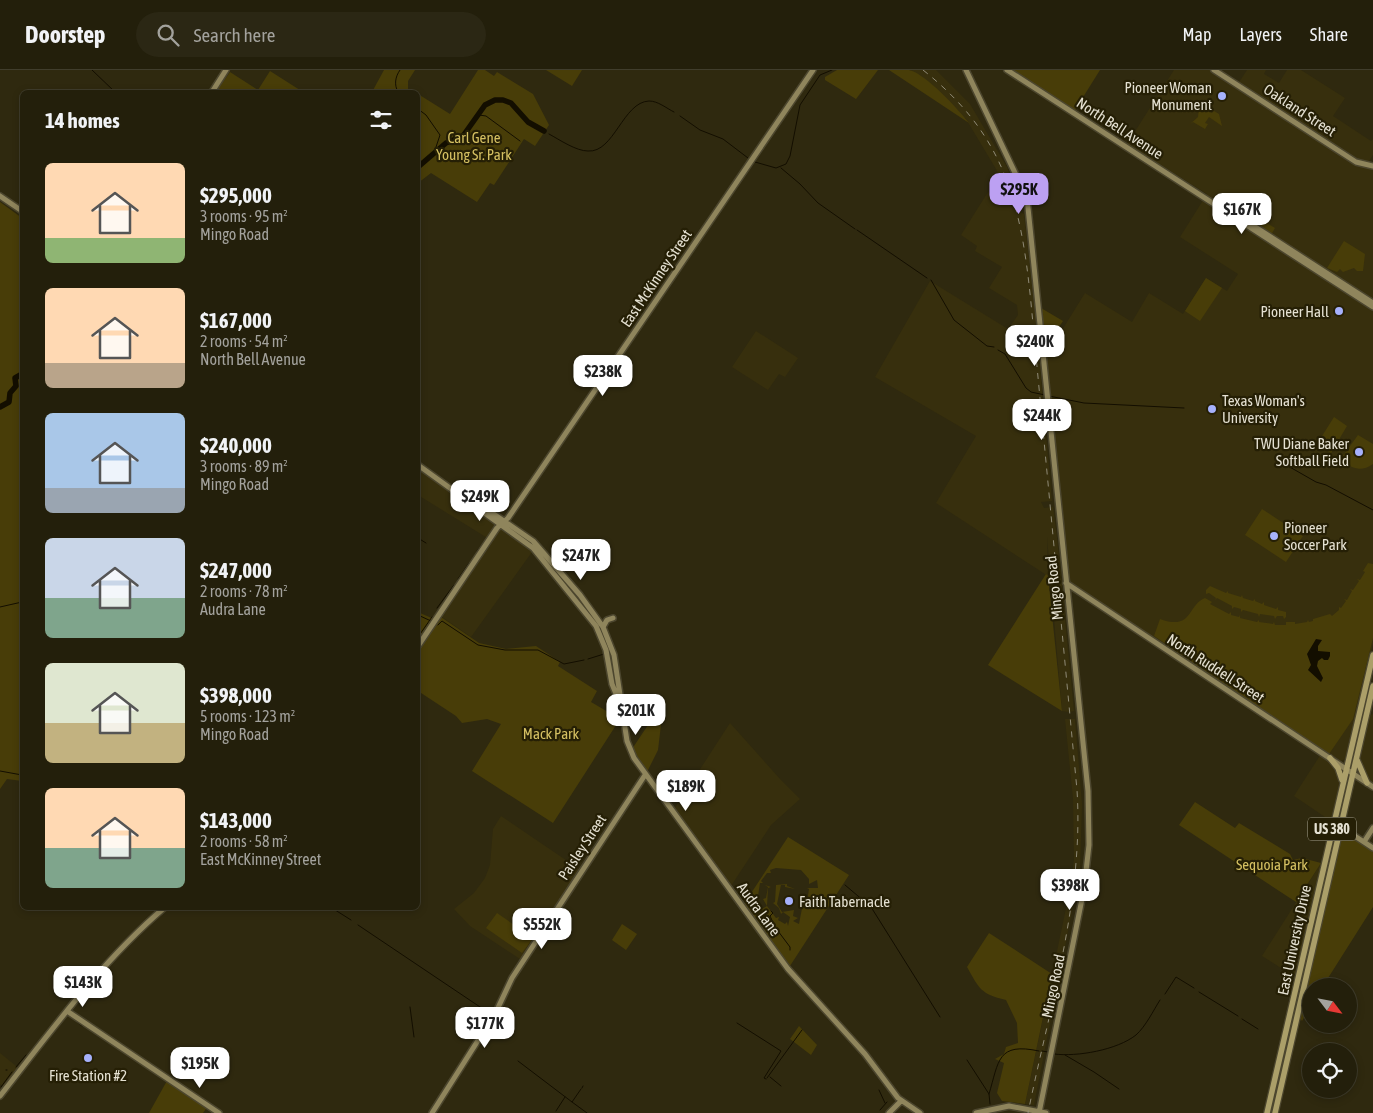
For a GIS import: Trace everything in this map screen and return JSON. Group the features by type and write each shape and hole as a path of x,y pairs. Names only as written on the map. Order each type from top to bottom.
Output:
{"main road":[{"name":"East University Drive","path":"1267,1113 1373,655"},
{"name":"East University Drive","path":"1275,1113 1373,686"},
{"path":"1356,757 1359,768 1370,785"},
{"path":"1330,758 1340,773 1341,789"}],"street":[{"path":"213,90 226,70"},
{"name":"East McKinney Street","path":"420,643 813,70"},
{"name":"Mingo Road","path":"966,70 1027,198 1088,791 1089,845 1076,933 1039,1112"},
{"name":"North Bell Avenue","path":"1007,70 1373,307"},
{"name":"Oakland Street","path":"1214,70 1356,162 1373,166"},
{"path":"0,196 20,210"},
{"name":"North Bell Avenue","path":"1220,207 1373,302"},
{"name":"Audra Lane","path":"420,466 533,541 596,626 614,670"},
{"name":"Audra Lane","path":"548,562 580,595 603,627 611,648 615,694 620,701 629,750 645,775 788,968 865,1054 901,1101"},
{"name":"North Ruddell Street","path":"1066,583 1370,785"},
{"path":"603,627 607,620 613,618"},
{"name":"Paisley Street","path":"432,1113 496,1012 512,978 645,775"},
{"path":"1341,828 1373,848"},
{"path":"1364,842 1373,828"},
{"path":"0,1096 67,1012 131,938 162,910"},
{"path":"67,1012 219,1113"},
{"path":"889,1113 901,1101 920,1113"},
{"path":"976,1113 1009,1106 1046,1113"}],"shaded area":[{"path":"910,70 936,70 970,104 1007,167 1021,205 1007,198 996,169 966,119 938,91"},
{"name":"Texas Woman's University","path":"1174,70 1210,70 1236,87 1247,70 1266,70 1264,74 1279,83 1287,70 1301,70 1345,98 1333,116 1371,141 1373,139 1373,155 1365,167 1373,169 1373,644 1345,759 1341,761 1069,582 1046,356 1085,293 1132,322 1149,293 1183,314 1206,278 1227,291 1238,274 1180,237 1207,194 1127,144"},
{"path":"988,192 1024,214 1052,501 1041,502 1044,508 1053,507 1057,537 1074,711 1069,712 1062,711 1047,537 1048,576 936,503 976,436 875,377 930,281 1008,329 1018,315 1017,305 989,288 1002,267 975,251 977,246 961,235"},
{"path":"756,331 798,358 785,377 779,374 768,390 732,367"},
{"path":"420,466 537,545 471,637 442,617 436,620 489,539 420,496"},
{"path":"1316,639 1322,640 1318,646 1318,651 1330,652 1328,660 1322,658 1318,661 1317,666 1323,678 1321,682 1308,670 1311,665 1307,654"},
{"path":"1373,714 1373,783 1364,775 1359,760 1369,716"},
{"path":"1065,719 1075,719 1082,804 1080,870 1034,1105 1025,1104 1069,894 1074,860 1073,799"},
{"path":"730,723 800,799 771,825 729,889 673,811"},
{"path":"1321,754 1336,767 1340,781 1331,821 1294,796"},
{"path":"501,816 582,871 523,961 470,926 454,909 474,893 485,878 490,865 493,829"},
{"path":"1321,863 1295,977 1262,956"},
{"path":"0,1053 21,1070 6,1089 0,1084"}],"green space":[{"path":"384,70 415,70 408,81 408,89 410,90 373,90"},
{"name":"Carl Gene Young Sr. Park","path":"478,70 485,70 494,76 497,72 533,94 549,125 535,146 524,139 494,185 490,183 477,202 431,173 420,181 420,95 450,114"},
{"path":"546,70 582,70 572,86"},
{"path":"837,70 878,70 856,99 825,80 825,77"},
{"path":"889,70 909,70 924,78 950,101 969,123"},
{"path":"1013,70 1100,70 1075,110"},
{"path":"270,71 300,90 258,90"},
{"path":"230,72 258,90 217,90"},
{"path":"1205,106 1212,113 1214,111 1219,114 1222,126 1209,117 1205,123 1208,124 1205,129 1193,122 1189,125 1198,117 1199,107"},
{"path":"1259,193 1264,196 1251,213 1263,200 1266,213 1260,216 1267,213 1267,221 1263,221 1275,228 1271,235 1248,219 1250,214 1246,218 1240,214 1249,199 1254,202"},
{"path":"0,202 20,217 20,781 7,779 0,789"},
{"path":"1344,241 1365,254 1363,271 1357,271 1354,268 1343,272 1340,269 1337,272 1327,268"},
{"path":"1206,278 1222,288 1200,321 1185,311"},
{"path":"1041,308 1063,321 1047,345 1045,344"},
{"path":"1334,417 1347,426 1331,453 1317,444"},
{"name":"TWU Diane Baker Softball Field","path":"1358,435 1373,444 1373,464 1360,469 1340,460"},
{"name":"Pioneer Soccer Park","path":"1262,509 1303,536 1286,562 1245,535"},
{"path":"1368,563 1373,564 1373,638 1353,719 1329,754 1154,636 1160,619 1178,622 1188,616 1199,601 1205,598 1212,602 1210,604 1229,614 1231,612 1231,615 1239,617 1240,615 1240,618 1257,622 1259,620 1259,622 1273,624 1274,622 1275,625 1286,625 1286,622 1295,622 1295,624 1307,622 1308,620 1309,622 1330,614 1332,616 1346,601 1344,599 1347,600 1352,591 1350,589 1353,590 1359,581 1357,579 1360,580"},
{"path":"1046,574 1048,576 1062,711 988,665"},
{"path":"1210,586 1226,593 1228,591 1228,593 1241,597 1242,595 1243,598 1253,601 1255,599 1255,601 1262,604 1264,602 1264,605 1276,609 1278,607 1278,610 1286,612 1286,617 1284,619 1283,616 1277,616 1275,619 1274,616 1260,614 1259,617 1258,614 1243,610 1241,612 1241,609 1234,607 1232,609 1232,606 1217,598 1215,600 1216,598 1209,593 1206,594 1206,590"},
{"name":"Mack Park","path":"420,613 436,620 441,617 479,643 506,649 536,646 560,662 558,666 597,691 591,702 620,719 553,823 472,771 501,724 487,719 462,723 456,716 420,692"},
{"path":"663,708 658,750 647,772 632,749 656,713"},
{"name":"Sequoia Park","path":"1195,802 1235,828 1239,823 1290,854 1293,860 1302,858 1321,863 1296,902 1179,825"},
{"path":"1345,833 1373,850 1373,907 1328,978 1309,978 1342,834"},
{"path":"788,837 849,875 788,969 742,907","holes":["776,868 801,870 809,879 809,884 817,880 818,888 807,888 809,889 807,902 803,903 799,924 793,921 798,918 793,916 794,910 782,912 777,904 781,885 795,889 787,886 787,884 776,885 775,902 773,903 779,908 781,914 783,912 790,917 788,926 787,922 785,924 778,920 779,917 776,918 767,906 762,909 759,908 757,901 760,897 758,896 760,883 763,883 761,881 767,873 771,873 770,870"]},
{"path":"765,885 771,887 768,888 767,906 763,899 766,898 768,887"},
{"path":"497,913 533,938 522,953 486,928"},
{"path":"622,924 637,934 626,950 612,940"},
{"path":"989,933 1052,974 1025,1104 1002,1101 997,1093 1004,1063 995,1059 1004,1054 1006,1047 1018,1043 1017,1023 1006,1000 981,989 967,967"},
{"path":"799,1026 817,1045 811,1055 790,1039"},
{"path":"168,1079 192,1095 191,1099 196,1098 208,1106 203,1113 149,1113"}],"waterway":[{"path":"92,70 113,90"},
{"path":"397,90 396,81 400,70"},
{"path":"755,162 776,168 786,164 790,156 800,105 820,75 832,70"},
{"path":"420,165 446,143 463,136 485,105 495,100 511,103 528,122 544,131"},
{"path":"549,134 568,145 588,151 597,149 605,144 625,118 640,104 652,101 674,112"},
{"path":"420,110 426,115 440,135 434,153"},
{"path":"479,115 486,116 520,141"},
{"path":"680,116 700,130 723,139 748,158"},
{"path":"781,168 818,203 855,229"},
{"path":"857,230 927,278"},
{"path":"931,280 954,320 987,346 994,347"},
{"path":"998,350 1005,354 1026,388 1031,392 1045,395"},
{"path":"0,407 9,402 10,393 16,386 15,378 20,375"},
{"path":"1049,396 1084,403 1184,408"},
{"path":"1288,466 1373,510"},
{"path":"420,539 426,543"},
{"path":"477,551 486,539"},
{"path":"458,579 469,563"},
{"path":"437,608 454,585"},
{"path":"0,607 20,602"},
{"path":"420,616 431,621"},
{"path":"420,634 432,617"},
{"path":"438,625 442,621 478,645 505,650 538,650 564,664 584,660"},
{"path":"588,659 604,654"},
{"path":"0,771 20,775"},
{"path":"845,885 871,907 940,1017"},
{"path":"335,910 351,920"},
{"path":"771,911 773,913 770,916 775,927 790,947 790,950"},
{"path":"358,925 489,1013"},
{"path":"1165,994 1176,977 1194,988"},
{"path":"1199,992 1238,1016"},
{"path":"1054,1054 1063,1055 1096,1051 1128,1040 1143,1027 1160,1000"},
{"path":"410,1007 414,1037"},
{"path":"1242,1019 1258,1029"},
{"path":"77,1022 82,1026"},
{"path":"737,1023 781,1051 764,1078 766,1079"},
{"path":"767,1078 802,1030"},
{"path":"989,1094 998,1064 1007,1052 1015,1049 1039,1051"},
{"path":"1042,1051 1048,1052"},
{"path":"16,1067 26,1055"},
{"path":"1065,1055 1119,1089"},
{"path":"967,1060 989,1094 990,1104"},
{"path":"518,1061 572,1102 581,1089"},
{"path":"1,1087 12,1072"},
{"path":"770,1077 781,1086"},
{"path":"879,1090 885,1103"},
{"path":"556,1111 565,1097"},
{"path":"572,1102 587,1113"},
{"path":"880,1110 887,1102"}],"railway":[{"path":"923,70 951,95 973,120 991,146 1004,173 1014,202 1021,234 1031,303 1077,790 1078,830 1075,871 1063,953 1028,1113"}],"place":[{"name":"Pioneer Woman Monument","path":"1222,96"},
{"name":"Pioneer Hall","path":"1339,311"},
{"name":"Texas Woman's University","path":"1212,409"},
{"name":"TWU Diane Baker Softball Field","path":"1359,452"},
{"name":"Pioneer Soccer Park","path":"1274,536"},
{"name":"Faith Tabernacle","path":"789,901"},
{"name":"Fire Station #2","path":"88,1058"}]}
